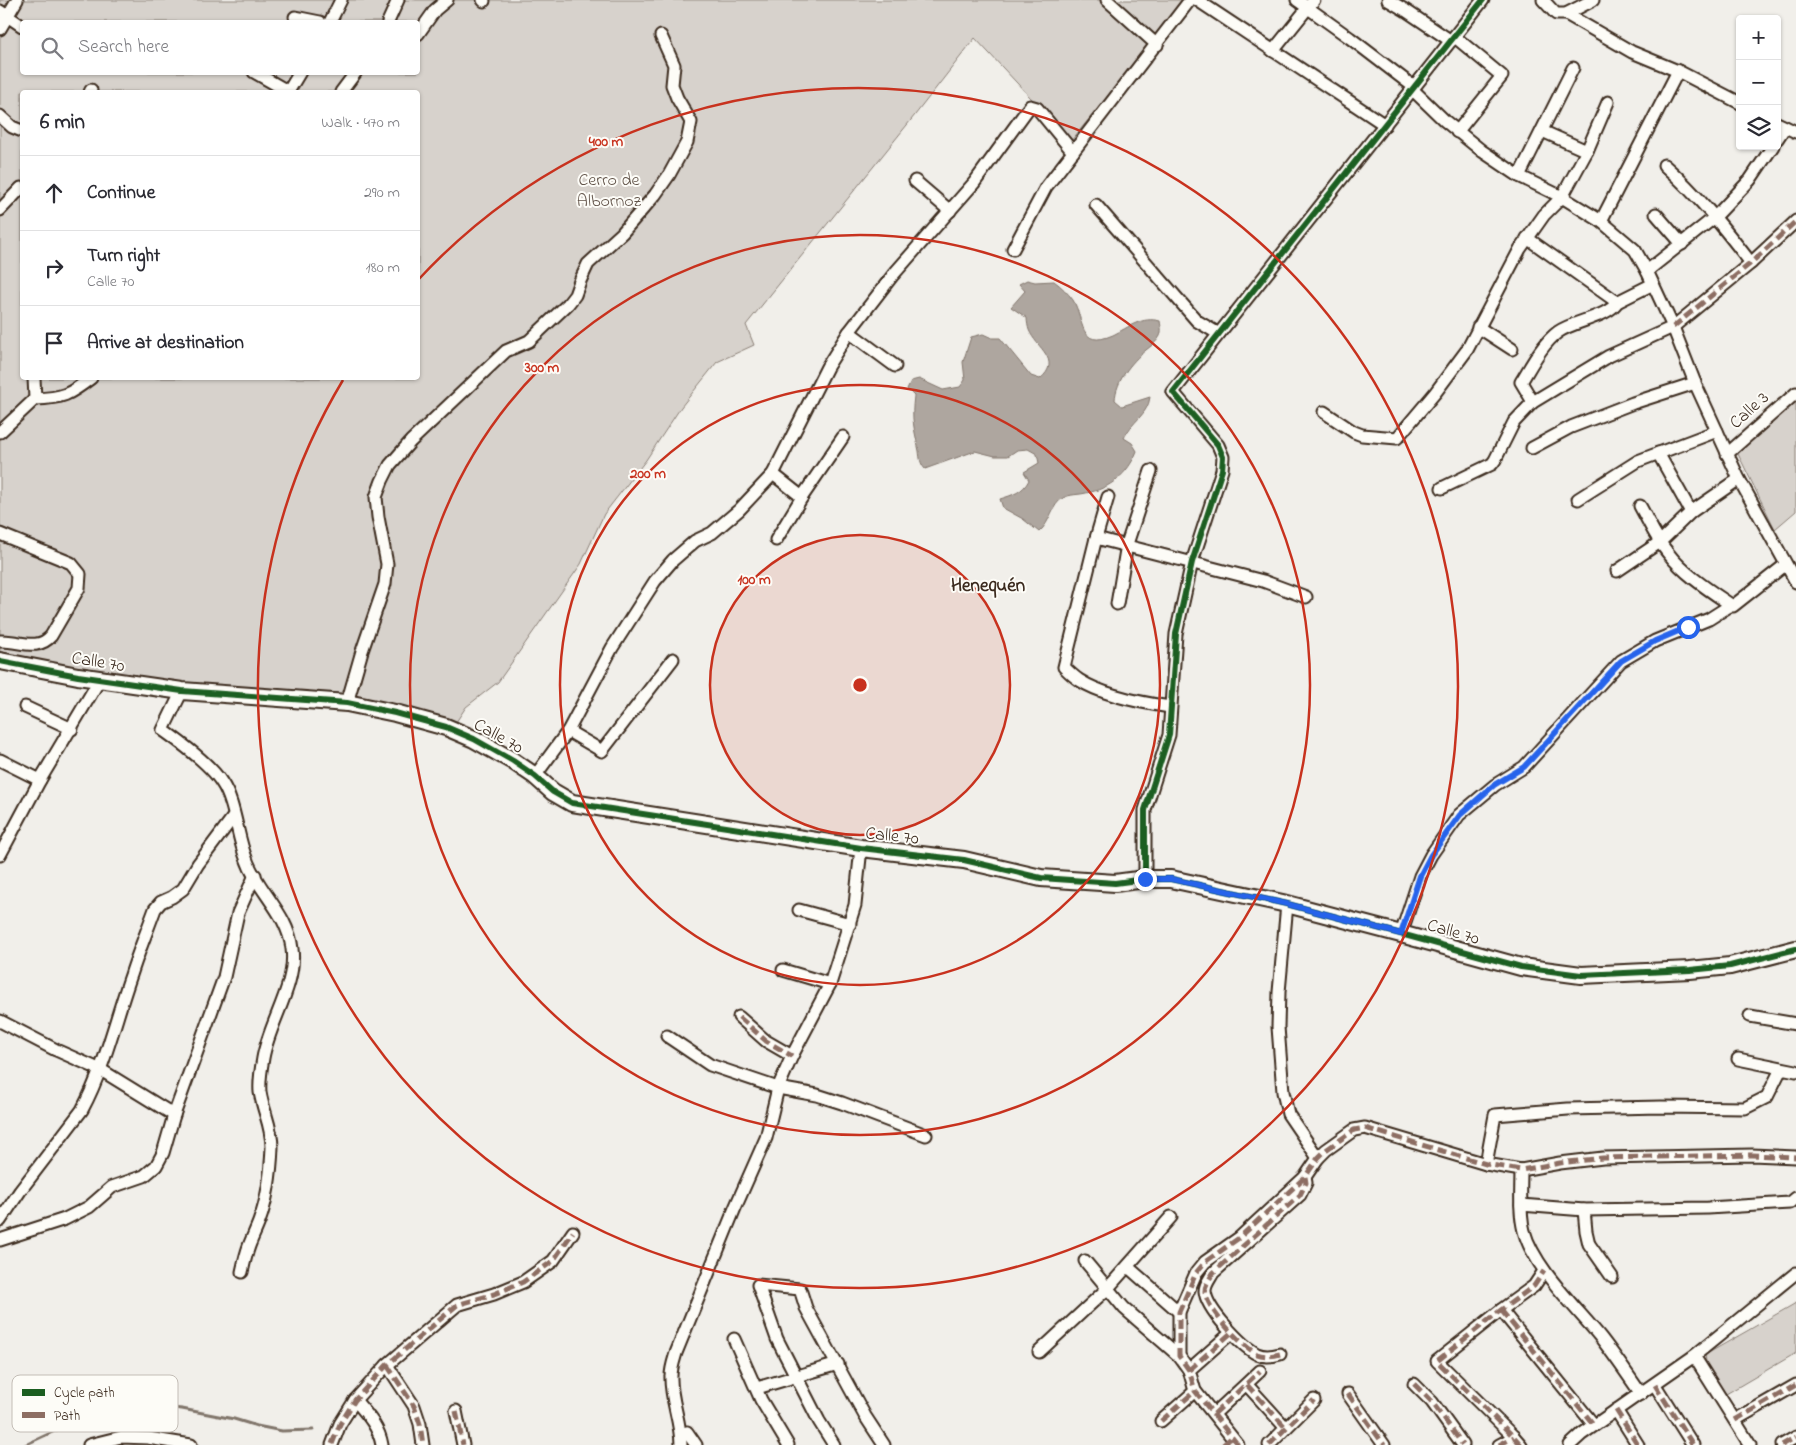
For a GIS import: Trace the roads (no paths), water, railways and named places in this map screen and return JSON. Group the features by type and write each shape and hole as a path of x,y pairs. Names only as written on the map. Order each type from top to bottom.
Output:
{"street":[{"path":"0,30 4,13 17,0"},
{"path":"331,20 341,0"},
{"path":"389,20 398,0"},
{"path":"420,31 435,10 447,0"},
{"path":"1106,0 1156,45"},
{"path":"1013,249 1046,187 1190,0"},
{"path":"1196,0 1385,126"},
{"path":"1296,0 1311,4 1414,89 1458,132 1504,167 1601,220 1635,250 1673,327 1695,382 1739,479 1796,582"},
{"path":"1388,0 1453,39 1502,76 1458,132"},
{"path":"1145,879 1144,810 1168,735 1176,634 1192,562 1222,470 1223,457 1218,445 1174,392 1483,0"},
{"path":"1543,0 1556,14 1566,14 1593,0"},
{"path":"1273,51 1311,4"},
{"path":"4,13 20,25"},
{"path":"1566,14 1632,52 1678,71 1736,101"},
{"path":"295,18 308,20"},
{"path":"347,703 364,642 385,584 387,564 376,497 390,465 411,441 506,351 529,341 568,304 575,295 588,264 622,233 655,195 669,175 687,142 691,122 672,85 674,65 661,36"},
{"path":"1519,176 1574,68"},
{"path":"1601,220 1678,71"},
{"path":"259,75 286,90"},
{"path":"290,90 298,75"},
{"path":"342,90 354,75"},
{"path":"1324,412 1354,432 1362,435 1397,438 1436,393 1460,360 1527,238 1544,215 1562,197 1587,151 1608,102"},
{"path":"535,776 568,730 612,648 655,581 673,560 695,541 712,533 739,510 773,474 827,367 849,332 894,275 974,183 1030,106 1037,108 1073,152"},
{"path":"0,116 12,127 20,130"},
{"path":"1781,125 1796,132"},
{"path":"1542,131 1587,151"},
{"path":"1647,271 1715,217 1750,180 1770,150"},
{"path":"1664,164 1715,217 1752,263"},
{"path":"915,181 950,211"},
{"path":"0,210 20,189"},
{"path":"1096,205 1197,321 1219,334"},
{"path":"1656,214 1682,244"},
{"path":"1442,488 1495,460 1514,422 1534,402 1609,356 1673,327 1752,263 1796,222"},
{"path":"1527,238 1617,302"},
{"path":"1534,402 1520,382 1551,338 1560,330 1606,312 1614,307 1617,302 1653,284"},
{"path":"1478,328 1512,349"},
{"path":"849,332 895,366"},
{"path":"34,380 35,399"},
{"path":"0,432 35,399 58,398 76,390 88,380"},
{"path":"1532,448 1579,423 1695,382"},
{"name":"Calle 3","path":"1728,454 1796,393"},
{"path":"1578,499 1638,461 1717,431"},
{"path":"776,540 802,497 843,437"},
{"path":"1658,453 1691,512"},
{"path":"1116,604 1127,544 1151,471"},
{"path":"773,474 802,497"},
{"path":"1617,571 1660,542 1691,512 1739,479"},
{"path":"1108,497 1064,667 1079,680 1098,689 1139,702 1170,707"},
{"path":"1640,506 1660,542 1675,562 1731,605"},
{"path":"0,534 71,564 80,574 80,581 52,636 47,641 41,645 0,641"},
{"path":"1096,538 1127,544 1263,581 1306,597"},
{"path":"1401,934 1424,869 1444,834 1460,815 1494,785 1524,767 1621,661 1655,641 1709,619 1731,605 1733,606 1785,565"},
{"path":"568,730 602,751 673,659"},
{"name":"Calle 70","path":"0,661 182,691 347,703 395,713 446,727 490,748 535,776 553,792 572,803 861,848 964,860 1041,878 1115,883 1145,879 1171,879 1287,904 1521,967 1581,975 1690,970 1730,966 1796,949"},
{"path":"0,855 40,780 100,679"},
{"path":"182,691 163,730 194,754 221,781 228,792 246,860 290,936 293,958 286,989 266,1042 262,1065 260,1091 270,1129 271,1172 260,1220 248,1247 242,1272"},
{"path":"25,707 72,729"},
{"path":"0,760 40,780"},
{"path":"0,1221 20,1191 82,1110 101,1070 131,974 156,910 161,902 183,889 198,864 234,816"},
{"path":"681,1440 671,1386 671,1373 676,1353 731,1217 766,1138 778,1088 792,1056 830,984 856,905 861,848"},
{"path":"0,1240 64,1219 89,1207 112,1187 144,1176 156,1166 164,1153 174,1114 224,977 238,913 255,875"},
{"path":"1287,904 1279,992 1278,1027 1283,1092 1288,1114 1318,1158"},
{"path":"799,910 850,924"},
{"path":"783,970 830,984"},
{"path":"1750,1016 1796,1024"},
{"path":"740,1017 766,1041 792,1056"},
{"path":"0,1021 56,1050 101,1070 174,1114"},
{"path":"667,1036 710,1065 778,1088 825,1098 926,1135"},
{"path":"1738,1059 1796,1072"},
{"path":"1486,1164 1495,1115 1568,1109 1746,1108 1767,1097 1781,1069"},
{"path":"1179,1356 1179,1312 1196,1273 1205,1262 1239,1238 1305,1177 1326,1150 1354,1130 1365,1128 1486,1164 1522,1170 1603,1158 1752,1155 1796,1157"},
{"path":"1522,1170 1521,1204 1524,1230 1544,1271 1602,1340 1641,1394"},
{"path":"1280,1354 1272,1356 1258,1354 1231,1333 1210,1303 1205,1292 1206,1284 1213,1273 1300,1194 1306,1183 1305,1177"},
{"path":"1521,1204 1584,1210 1708,1208 1768,1206 1790,1203 1796,1198"},
{"path":"1584,1210 1586,1231 1590,1244 1612,1277"},
{"path":"1039,1352 1108,1288 1171,1216"},
{"path":"332,1445 340,1424 355,1400 387,1365 458,1305 494,1294 523,1282 553,1261 573,1232"},
{"path":"1085,1261 1124,1308 1179,1356 1189,1370 1195,1391 1214,1414 1231,1442"},
{"path":"1128,1267 1179,1312"},
{"path":"1518,1441 1437,1361 1500,1310 1534,1286 1544,1271"},
{"path":"1570,1445 1594,1425 1694,1356 1796,1273"},
{"path":"834,1445 819,1421 777,1339 758,1285 800,1289 806,1308 880,1444"},
{"path":"1500,1310 1594,1425"},
{"path":"1189,1370 1231,1333"},
{"path":"734,1339 761,1400 788,1445"},
{"path":"1694,1356 1750,1445"},
{"path":"757,1388 838,1364"},
{"path":"387,1365 414,1406 420,1424 423,1445"},
{"path":"1214,1414 1260,1371"},
{"path":"1414,1384 1432,1402 1462,1445"},
{"path":"1246,1385 1286,1428"},
{"path":"1654,1385 1693,1445"},
{"path":"1735,1420 1796,1385"},
{"path":"1161,1420 1195,1391"},
{"path":"1348,1394 1384,1445"},
{"path":"355,1400 370,1417 380,1436 382,1445"},
{"path":"1269,1445 1314,1400"},
{"path":"1616,1410 1638,1445"},
{"path":"456,1411 463,1445"},
{"path":"681,1440 687,1432 696,1445"},
{"path":"89,1445 121,1437 148,1438 191,1445"},
{"path":"1782,1445 1796,1437"},
{"path":"1500,1445 1518,1441"}],"waterway":[{"path":"178,1409 234,1419 282,1431 313,1430"},
{"path":"25,1445 52,1432"}],"district":[{"name":"Henequén","path":"988,586"}],"park label":[{"name":"Cerro de Albornoz","path":"609,191"}]}
